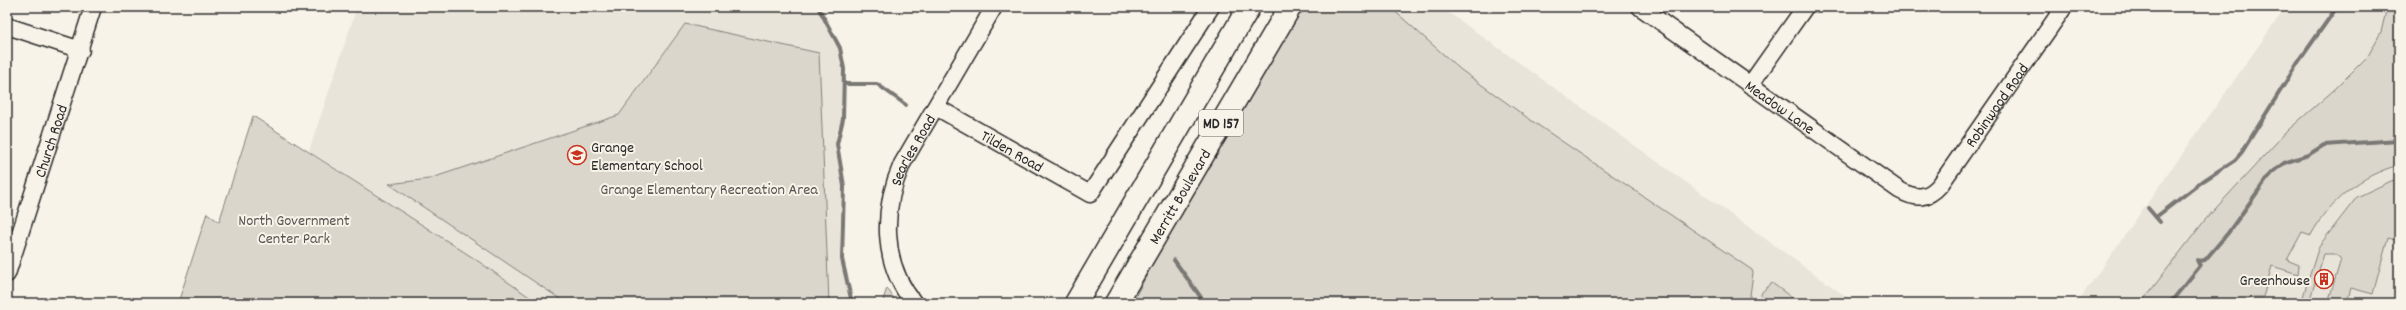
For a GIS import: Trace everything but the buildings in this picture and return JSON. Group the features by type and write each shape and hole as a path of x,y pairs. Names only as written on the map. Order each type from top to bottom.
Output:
{"main road":[{"name":"Merritt Boulevard","path":"1076,303 1249,7"},
{"name":"Merritt Boulevard","path":"1116,303 1290,7"}],"street":[{"name":"Church Road","path":"7,274 13,234 81,50 94,7"},
{"name":"Searles Road","path":"914,303 900,280 894,264 887,227 888,207 894,183 902,164 994,7"},
{"name":"Tilden Road","path":"936,107 1090,194 1211,7"},
{"name":"Meadow Lane","path":"1640,7 1899,190 1915,198 1923,197"},
{"path":"1750,85 1805,7"},
{"name":"Robinwood Road","path":"1923,197 1934,192 1940,185 2064,7"},
{"path":"7,26 81,50"}],"shaded area":[{"name":"Grange Elementary School","path":"357,7 819,7 832,38 842,55 846,67 841,121 836,133 836,140 842,180 840,244 853,303 538,303 309,151"},
{"path":"1311,7 1441,7 1855,303 1142,303"},
{"path":"2286,7 2399,7 2399,303 2077,303"}],"green space":[{"path":"1301,7 1390,7 1461,70 1532,121 1752,270 1753,273 1749,303 1132,303 1177,218"},
{"path":"2387,7 2399,7 2399,165 2385,169 2359,182 2337,200 2327,211 2311,235 2302,232 2287,260 2299,265 2298,274 2272,266 2263,297 2252,297 2242,303 2141,303 2205,220 2287,131 2335,89 2368,56 2381,32"},
{"name":"Grange Elementary Recreation Area","path":"685,24 819,53 829,303 566,303 389,184 429,179 619,115"},
{"name":"North Government Center Park","path":"253,116 475,259 538,303 178,303 207,213 219,222"},
{"path":"2399,179 2399,241 2388,238 2373,294 2351,288 2347,303 2328,303 2341,259 2335,254 2324,254 2310,299 2319,303 2301,303 2319,246 2357,197 2391,181"},
{"path":"1772,283 1799,303 1758,303 1762,292"},
{"path":"887,288 897,303 882,303"}],"waterway":[{"path":"818,7 840,48 844,69 843,119 837,144 844,186 842,259 852,303"},
{"path":"2156,217 2203,181 2235,160 2242,152 2299,61 2337,7"},
{"path":"845,84 877,84 906,105"},
{"path":"2198,261 2205,260 2228,233 2271,173 2284,163 2308,155 2324,145 2399,140"},
{"path":"2148,208 2160,222"},
{"path":"1174,260 1205,303"},
{"path":"2170,303 2200,266 2197,260"}],"place":[{"name":"Grange Elementary School","path":"577,155"},
{"name":"Greenhouse","path":"2324,279"}]}
